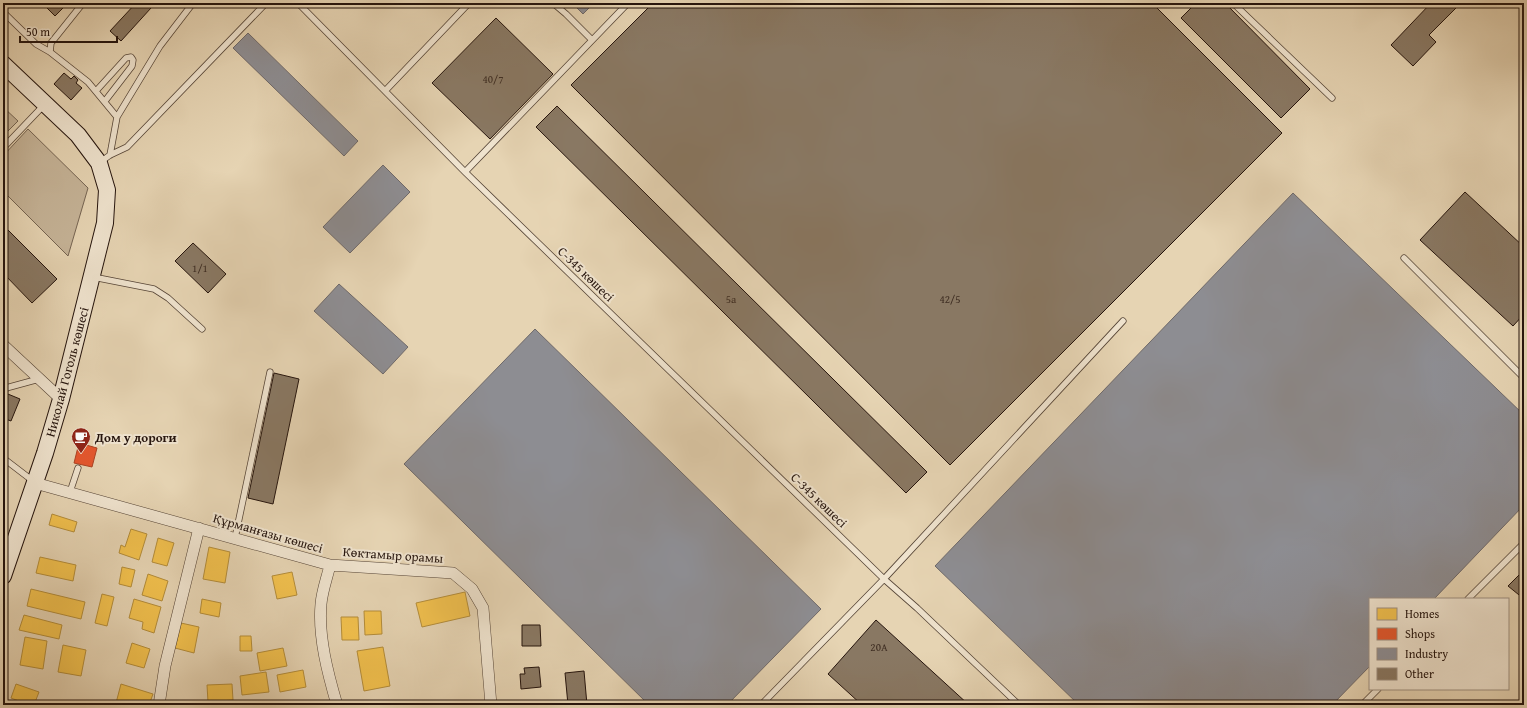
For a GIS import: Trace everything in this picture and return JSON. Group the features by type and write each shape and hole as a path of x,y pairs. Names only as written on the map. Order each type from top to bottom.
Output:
{"main road":[{"name":"Николай Гоголь көшесі","path":"3,64 105,159 107,190 105,223 61,399 35,483 4,573"}],"street":[{"path":"3,345 61,399"},
{"name":"Құрманғазы көшесі","path":"35,483 330,565 321,604 322,639 330,682 337,705"},
{"name":"Құрманғазы көшесі","path":"159,705 165,666 199,528"},
{"name":"Көктамыр орамы","path":"330,565 453,573 472,589 484,608 491,705"}],"lane":[{"path":"50,52 51,43 83,3"},
{"path":"105,159 117,117 160,46 193,3"},
{"path":"105,159 127,147 266,3"},
{"name":"С-345 көшесі","path":"298,3 465,172 884,579 917,608 1019,705"},
{"path":"385,91 470,3"},
{"path":"553,3 592,40"},
{"path":"465,172 628,3"},
{"path":"1233,3 1332,98"},
{"path":"3,12 36,44 50,52 88,82 117,117"},
{"path":"96,91 126,58 131,57 133,60 132,66 105,101"},
{"path":"3,148 45,104"},
{"path":"1404,258 1524,378"},
{"path":"92,277 154,289 168,298 202,329"},
{"path":"761,705 884,579 1123,321"},
{"path":"235,538 270,372"},
{"path":"3,396 6,388 39,379"},
{"path":"3,458 35,483"},
{"path":"70,492 78,468"},
{"path":"1469,598 1524,543"},
{"path":"1362,705 1377,690"}],"shaded area":[{"path":"3,107 18,121 3,136"},
{"path":"28,129 88,188 68,256 3,191 3,156"}],"building: Homes":[{"path":"52,514 77,522 74,532 49,525"},
{"path":"131,529 147,534 139,560 119,553 121,545 125,547"},
{"path":"158,538 174,543 167,566 152,562"},
{"path":"209,547 230,552 225,583 203,579"},
{"path":"40,557 76,565 73,581 36,573"},
{"path":"122,567 135,570 131,587 119,584"},
{"path":"292,572 297,595 277,599 272,576"},
{"path":"148,574 168,581 162,601 142,595"},
{"path":"31,589 85,602 81,619 27,606"},
{"path":"465,592 470,616 422,627 416,603"},
{"path":"102,594 114,597 107,626 95,623"},
{"path":"134,599 161,607 154,633 142,629 143,622 129,618"},
{"path":"202,599 221,603 219,617 200,613"},
{"path":"364,611 381,611 382,634 365,635"},
{"path":"24,615 62,625 59,639 19,630"},
{"path":"341,617 358,617 359,640 342,640"},
{"path":"181,623 199,627 194,653 175,648"},
{"path":"240,636 251,636 252,651 240,651"},
{"path":"25,637 47,641 43,669 20,665"},
{"path":"132,643 150,649 144,668 126,663"},
{"path":"63,645 86,650 81,676 58,672"},
{"path":"383,647 390,686 364,691 357,651"},
{"path":"283,648 287,666 260,671 257,653"},
{"path":"303,670 306,687 280,692 277,675"},
{"path":"266,672 269,692 242,695 240,676"},
{"path":"16,684 39,692 34,705 29,705 11,698"},
{"path":"121,684 153,694 149,705 122,705 116,703"},
{"path":"232,684 233,700 208,702 207,685"}],"building: Shops":[{"path":"79,443 97,448 92,467 74,463"}],"building: Industry":[{"path":"572,3 594,3 583,14"},
{"path":"248,33 358,141 344,156 233,48"},
{"path":"383,165 410,192 350,253 323,227"},
{"path":"1293,193 1524,415 1524,505 1435,598 1369,598 1369,667 1332,705 1079,705 935,566"},
{"path":"339,284 408,347 383,374 314,311"},
{"path":"535,329 821,609 727,705 649,705 404,464"}],"building: Other":[{"path":"42,3 68,3 55,16"},
{"path":"136,3 146,3 151,8 121,41 110,31"},
{"path":"653,3 1152,3 1282,133 950,465 571,85"},
{"path":"1196,3 1225,3 1310,89 1281,118 1181,18"},
{"path":"1431,3 1461,3 1429,35 1436,42 1413,66 1391,45"},
{"path":"496,18 553,74 490,139 432,83"},
{"path":"64,73 71,79 74,76 78,80 76,83 82,88 71,100 54,84"},
{"path":"557,106 927,472 906,493 536,127"},
{"path":"1465,192 1524,247 1524,314 1513,326 1420,240"},
{"path":"3,225 57,279 32,303 3,273"},
{"path":"193,243 226,274 208,293 175,261"},
{"path":"274,373 299,379 273,504 248,498"},
{"path":"3,392 20,399 11,421 3,418"},
{"path":"1524,570 1524,599 1508,586"},
{"path":"876,620 969,705 862,705 828,674"},
{"path":"522,625 540,625 541,646 522,646"},
{"path":"539,667 541,687 521,689 520,674 525,674 524,668"},
{"path":"584,671 587,705 568,705 565,673"}],"place":[{"name":"Дом у дороги","path":"81,454"}]}
